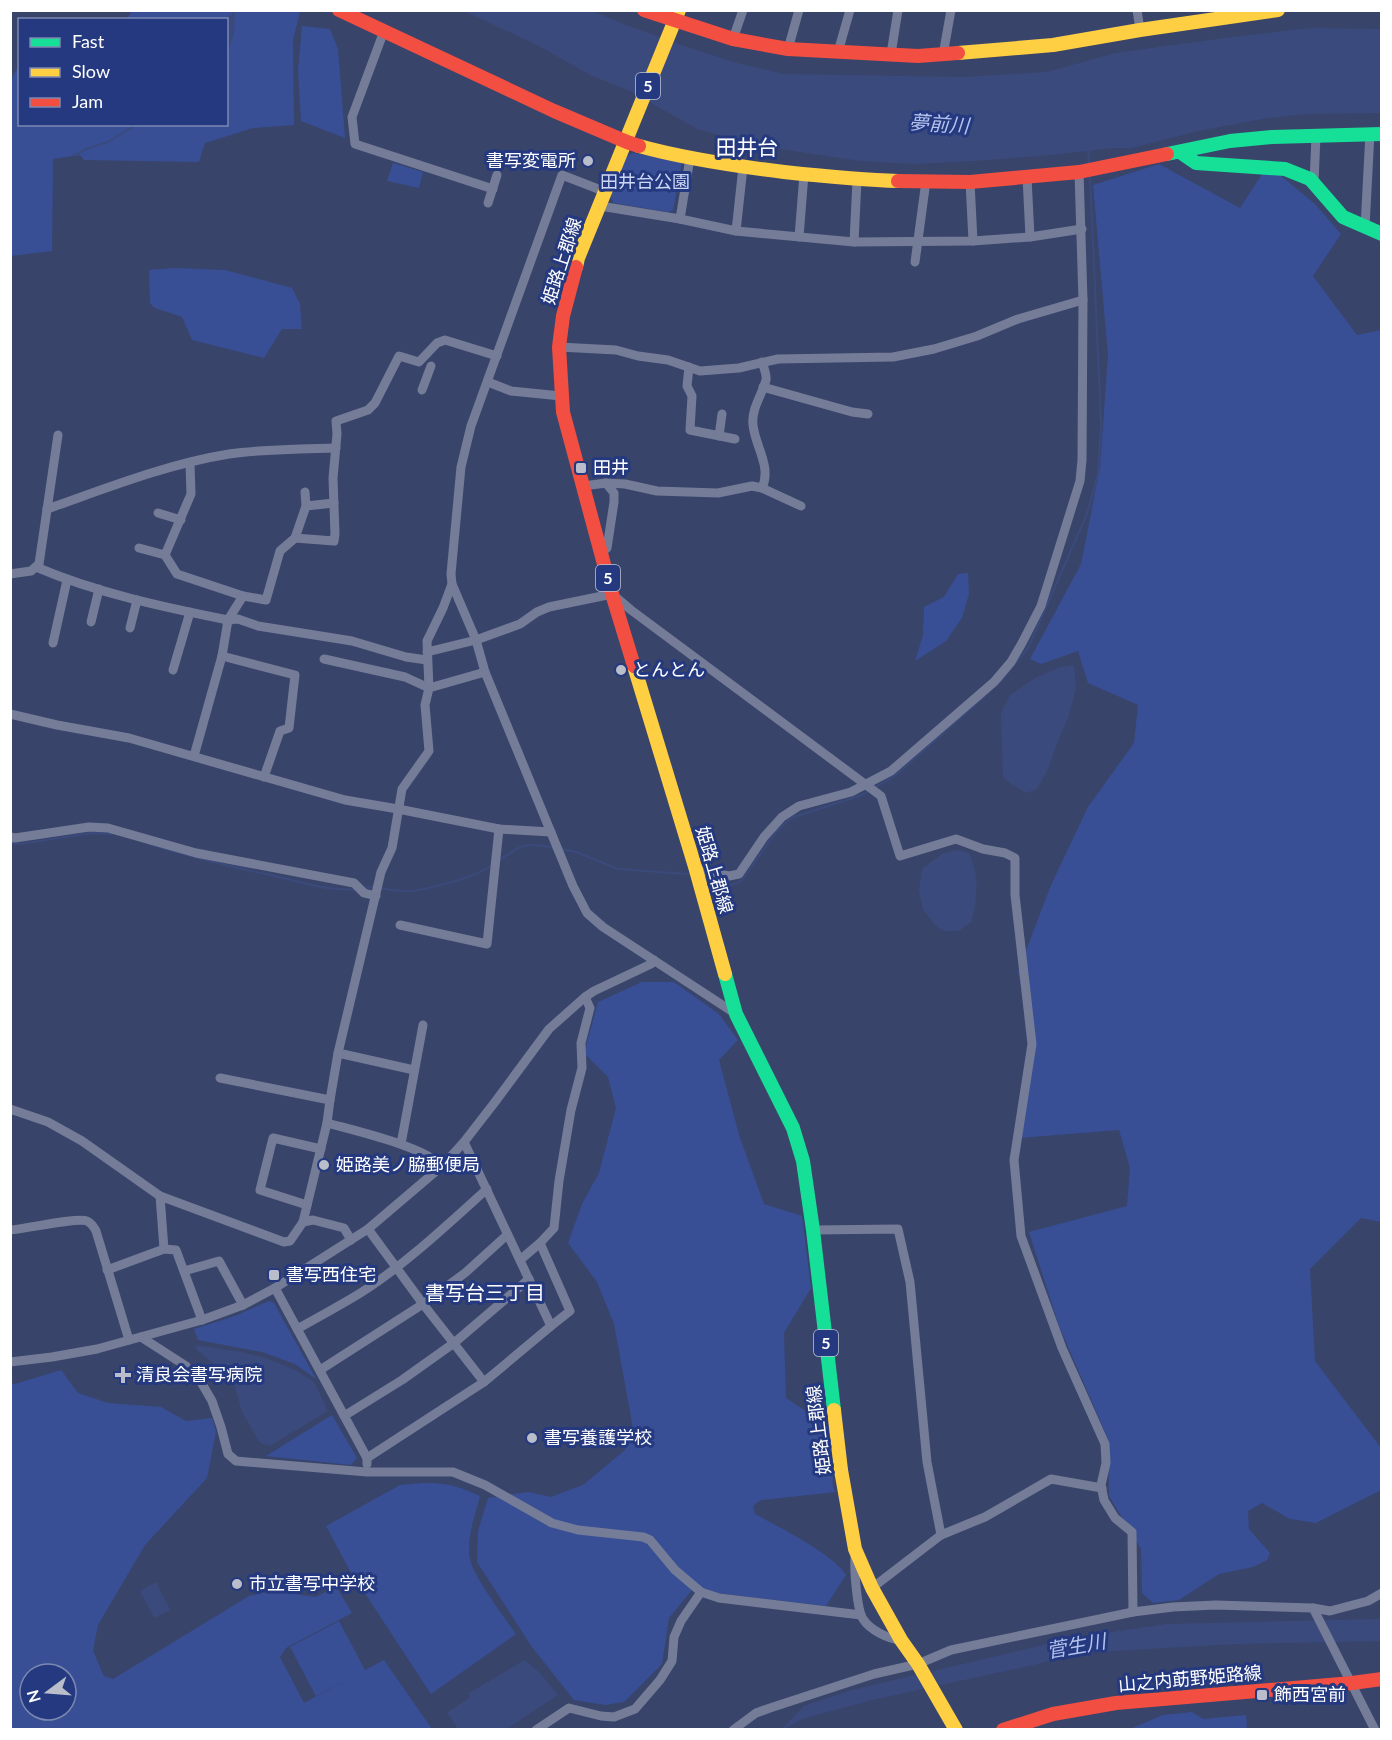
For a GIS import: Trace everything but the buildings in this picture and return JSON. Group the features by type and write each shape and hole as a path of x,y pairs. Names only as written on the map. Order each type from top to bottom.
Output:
{"main road":[{"path":"339,10 554,111 627,142 672,155 743,167 857,180 970,182 1079,172 1230,141 1376,134"},
{"path":"644,10 733,39 788,50 918,56 1053,45 1278,10"},
{"name":"姫路上郡線","path":"675,21 578,258 568,291 559,347 563,412 612,594 696,870 736,1014 793,1128 803,1161 841,1470 855,1549 872,1588 901,1640 919,1666 956,1730"},
{"path":"1180,152 1196,163 1285,170 1310,179 1343,217 1382,234"},
{"name":"山之内莇野姫路線","path":"1003,1730 1053,1714 1116,1703 1382,1679"}],"street":[{"path":"733,39 743,10"},
{"path":"788,50 799,10"},
{"path":"838,52 850,10"},
{"path":"891,54 898,10"},
{"path":"943,55 951,10"},
{"path":"1137,10 1140,30"},
{"path":"384,31 352,117 355,144 493,189"},
{"path":"1365,227 1376,134"},
{"path":"1314,183 1316,136"},
{"path":"680,219 690,158"},
{"path":"736,231 743,167"},
{"path":"696,870 729,876 739,874 764,837 782,817 799,806 851,792 891,771 994,682 1017,653 1041,606 1080,481 1083,300 1079,172"},
{"path":"799,237 804,174"},
{"path":"488,203 497,175"},
{"path":"606,192 562,175 471,426 461,467 452,584 476,640 485,672 573,886 587,913 603,927 736,1014"},
{"path":"1027,177 1030,237"},
{"path":"854,242 857,180"},
{"path":"915,262 926,181"},
{"path":"970,182 972,241"},
{"path":"600,206 736,231 854,242 972,241 1030,237 1082,229"},
{"path":"559,347 616,350 647,358 668,360 700,370 739,368 778,359 904,356 977,336 1018,319 1083,300"},
{"path":"295,538 334,542 333,478 336,421 368,410 375,403 399,356 419,362 437,344 445,340 497,356"},
{"path":"762,362 766,378 752,424 765,471 765,482 762,488"},
{"path":"422,390 431,366"},
{"path":"690,367 687,386 692,396 690,430 735,439"},
{"path":"488,382 511,391 561,396"},
{"path":"763,387 851,416 868,414"},
{"path":"718,436 722,414"},
{"path":"10,574 31,571 39,564 58,435"},
{"path":"47,509 129,480 190,463 240,453 336,448"},
{"path":"165,555 191,494 190,463"},
{"path":"601,553 607,548 614,502 614,493 606,483"},
{"path":"583,486 606,483 625,484 657,491 718,493 752,486 762,488 801,506"},
{"path":"139,548 165,555 177,574 243,596 266,600 280,551 295,538 306,506 305,492"},
{"path":"306,506 334,503"},
{"path":"158,513 181,520"},
{"path":"36,567 67,580 138,600 228,620 238,618 258,626 352,641 406,657 427,656 476,640 520,624 549,607 612,594 881,796 900,856 956,839 1015,858 1015,895 1032,1044 1014,1160 1021,1236 1062,1348 1105,1444 1106,1462 1102,1488 1104,1500 1115,1518 1132,1533 1133,1612"},
{"path":"53,643 67,580"},
{"path":"10,1109 48,1122 82,1141 160,1196 284,1242 290,1241 303,1222 327,1123 338,1053 381,872 392,848 402,789 429,751 425,705 429,688 427,641 452,584"},
{"path":"91,622 99,589"},
{"path":"194,756 222,656 228,620 243,596"},
{"path":"130,628 138,600"},
{"path":"173,670 190,612"},
{"path":"222,656 295,675 289,728 280,731 264,777"},
{"path":"324,658 405,677 429,688 485,672"},
{"path":"10,714 129,738 345,800 499,829 551,832"},
{"path":"10,837 89,827 108,828 196,853 354,884 364,893 376,896"},
{"path":"400,925 487,944 499,829"},
{"path":"10,1362 97,1349 202,1320 243,1305 275,1288 368,1229 442,1166 464,1142 549,1029 585,997 651,964 654,960"},
{"path":"520,1260 554,1228 569,1122 582,1068 581,1043 590,1008 585,997"},
{"path":"401,1144 423,1025"},
{"path":"338,1053 414,1070"},
{"path":"220,1078 330,1100"},
{"path":"327,1123 401,1144 437,1160 442,1166"},
{"path":"307,1205 260,1190 273,1138 321,1149"},
{"path":"464,1142 551,1326"},
{"path":"297,1329 362,1292 396,1268 487,1189"},
{"path":"160,1196 164,1249"},
{"path":"10,1230 73,1220 85,1220 92,1224 129,1340"},
{"path":"303,1222 313,1220 344,1228 351,1240"},
{"path":"368,1229 484,1382"},
{"path":"813,1230 898,1229 910,1282 927,1462 941,1535"},
{"path":"320,1370 423,1304 465,1273 507,1234"},
{"path":"367,1458 484,1382 570,1311 540,1243"},
{"path":"107,1270 164,1249 176,1250 202,1320"},
{"path":"184,1270 219,1261 243,1305"},
{"path":"344,1416 402,1380 454,1343 529,1279"},
{"path":"275,1288 367,1458 367,1472"},
{"path":"141,1337 186,1366 201,1382 212,1401 228,1454 236,1461 367,1472 453,1472 485,1485 552,1523 578,1530 643,1537 650,1540 675,1570 700,1592 719,1598 861,1615"},
{"path":"872,1588 941,1535 985,1517 1051,1479 1102,1488"},
{"path":"855,1549 855,1579 861,1615 865,1622 877,1631 892,1639 901,1640"},
{"path":"536,1730 569,1708 614,1717 635,1710 655,1687 672,1661 674,1637 681,1621 700,1592"},
{"path":"733,1730 756,1713 770,1708 874,1674 919,1666 951,1650 981,1642 1133,1612 1173,1607 1216,1605 1330,1611 1368,1601 1382,1593"},
{"path":"1314,1611 1375,1730"}],"green space":[{"path":"132,11 300,11 293,41 294,125 253,128 205,143 199,162 84,160 80,155 53,159 52,251 11,256 10,81 18,67 18,126 228,126 228,18 128,18"},
{"path":"302,26 330,29 338,49 345,138 301,121 298,70"},
{"name":"田井台公園","path":"633,153 682,162 673,210 668,212 614,203 610,197 627,156"},
{"path":"393,163 423,172 419,188 387,181"},
{"path":"1159,164 1240,208 1268,165 1315,204 1341,234 1313,276 1357,335 1381,330 1381,1222 1361,1218 1310,1269 1315,1361 1381,1448 1381,1490 1316,1523 1290,1519 1262,1503 1248,1511 1249,1529 1270,1553 1267,1560 1253,1567 1219,1574 1179,1600 1153,1603 1142,1593 1141,1549 1109,1496 1108,1439 1059,1326 1029,1232 1127,1206 1130,1168 1119,1130 1019,1138 1032,1037 1018,972 1051,885 1088,807 1134,743 1138,705 1088,683 1078,651 1041,664 1030,659 1081,564 1100,467 1108,355 1093,185"},
{"path":"174,268 225,270 292,288 300,304 302,329 282,329 264,358 192,340 182,317 155,308 150,303 149,270"},
{"path":"968,573 969,594 962,618 946,641 915,661 923,635 924,607 944,597 958,574"},
{"path":"642,982 674,982 719,1014 738,1040 719,1060 740,1138 764,1204 802,1216 811,1288 784,1333 786,1398 830,1427 833,1488 836,1492 761,1500 753,1506 755,1514 791,1533 830,1558 846,1575 826,1606 716,1593 696,1585 669,1618 662,1664 624,1702 605,1705 574,1700 532,1647 477,1562 478,1531 488,1498 528,1492 551,1497 583,1485 625,1450 633,1428 614,1324 597,1282 568,1243 582,1204 599,1173 616,1108 608,1077 584,1053 598,1002"},
{"path":"269,1301 274,1303 316,1379 295,1364 262,1352 198,1340 194,1329 235,1316"},
{"path":"61,1370 78,1393 108,1403 161,1407 186,1421 212,1418 216,1432 207,1478 145,1545 98,1625 93,1651 104,1676 113,1679 249,1596 272,1591 316,1597 336,1586 352,1613 286,1648 280,1657 304,1703 356,1675 316,1696 290,1647 339,1621 365,1670 384,1660 432,1729 11,1729 11,1383 15,1384"},
{"path":"332,1415 357,1458 351,1465 266,1456"},
{"path":"423,1483 453,1486 480,1496 470,1536 470,1559 483,1586 516,1634 431,1694 349,1569 326,1526 400,1485"},
{"path":"1192,1712 1203,1719 1246,1715 1247,1729 1130,1729 1163,1715"}],"water":[{"path":"232,11 235,11 234,34 228,50 227,18"},
{"name":"夢前川","path":"464,11 592,11 687,47 737,63 784,74 963,77 1047,72 1115,53 1232,37 1310,28 1381,29 1381,113 1304,114 1262,119 1198,131 1132,148 915,164 860,161 754,145 697,129 630,91 590,75 539,46"},
{"path":"1074,665 1076,689 1068,718 1048,769 1037,789 1026,793 1003,778 1001,713 1010,695 1035,678 1060,667"},
{"path":"957,850 969,853 976,879 975,903 972,921 959,931 944,931 937,927 923,910 919,890 922,869 942,854"},
{"path":"195,1345 269,1359 297,1371 314,1382 328,1411 270,1446 260,1443 242,1412 235,1387 222,1370 197,1350"},
{"path":"156,1582 170,1610 154,1618 140,1591"},
{"name":"菅生川","path":"1381,1619 1381,1641 1235,1644 1079,1653 872,1700 802,1719 781,1730 804,1706 852,1690 1073,1638 1166,1624"},
{"path":"525,1660 541,1674 558,1695 506,1729 458,1729 447,1713 470,1697 469,1693"}],"waterway":[{"path":"74,154 108,142 132,126"},
{"path":"1088,148 1089,163"},
{"path":"1000,682 1028,648 1087,514 1098,474 1101,424 1090,175"},
{"path":"874,788 897,774 985,696"},
{"path":"706,880 724,885 737,883 742,880 776,832 791,818 869,791"},
{"path":"10,843 20,844 92,833 112,834"},
{"path":"149,844 316,886 357,889"},
{"path":"499,860 525,846 555,848"},
{"path":"560,849 576,852 618,869 692,875"},
{"path":"380,888 421,890 465,878 492,865"},
{"path":"362,888 374,887"}],"traffic: fast":[{"path":"1167,154 1230,141 1272,137 1382,134"},
{"path":"1180,152 1196,163 1285,169 1310,179 1343,217 1382,234"},
{"path":"725,974 736,1014 793,1128 803,1161 834,1410"}],"traffic: slow":[{"path":"576,267 679,10"},
{"path":"958,53 1053,45 1278,10"},
{"path":"639,146 747,167 898,181"},
{"path":"634,666 725,974"},
{"path":"834,1410 841,1470 855,1549 872,1588 901,1640 918,1664 956,1730"}],"traffic: jam":[{"path":"339,10 554,111 639,146"},
{"path":"644,10 733,39 788,49 918,56 958,53"},
{"path":"898,181 970,182 1079,172 1167,154"},
{"path":"576,267 563,316 559,347 563,412 612,594 634,666"},
{"path":"1003,1730 1053,1714 1116,1703 1382,1679"}],"place":[{"name":"書写変電所","path":"588,161"},
{"name":"田井","path":"581,468"},
{"name":"とんとん","path":"621,670"},
{"name":"姫路美ノ脇郵便局","path":"324,1165"},
{"name":"書写西住宅","path":"274,1275"},
{"name":"清良会書写病院","path":"123,1375"},
{"name":"書写養護学校","path":"532,1438"},
{"name":"市立書写中学校","path":"237,1584"},
{"name":"飾西宮前","path":"1262,1695"}],"district":[{"name":"田井台","path":"747,148"},
{"name":"書写台三丁目","path":"485,1293"}]}
